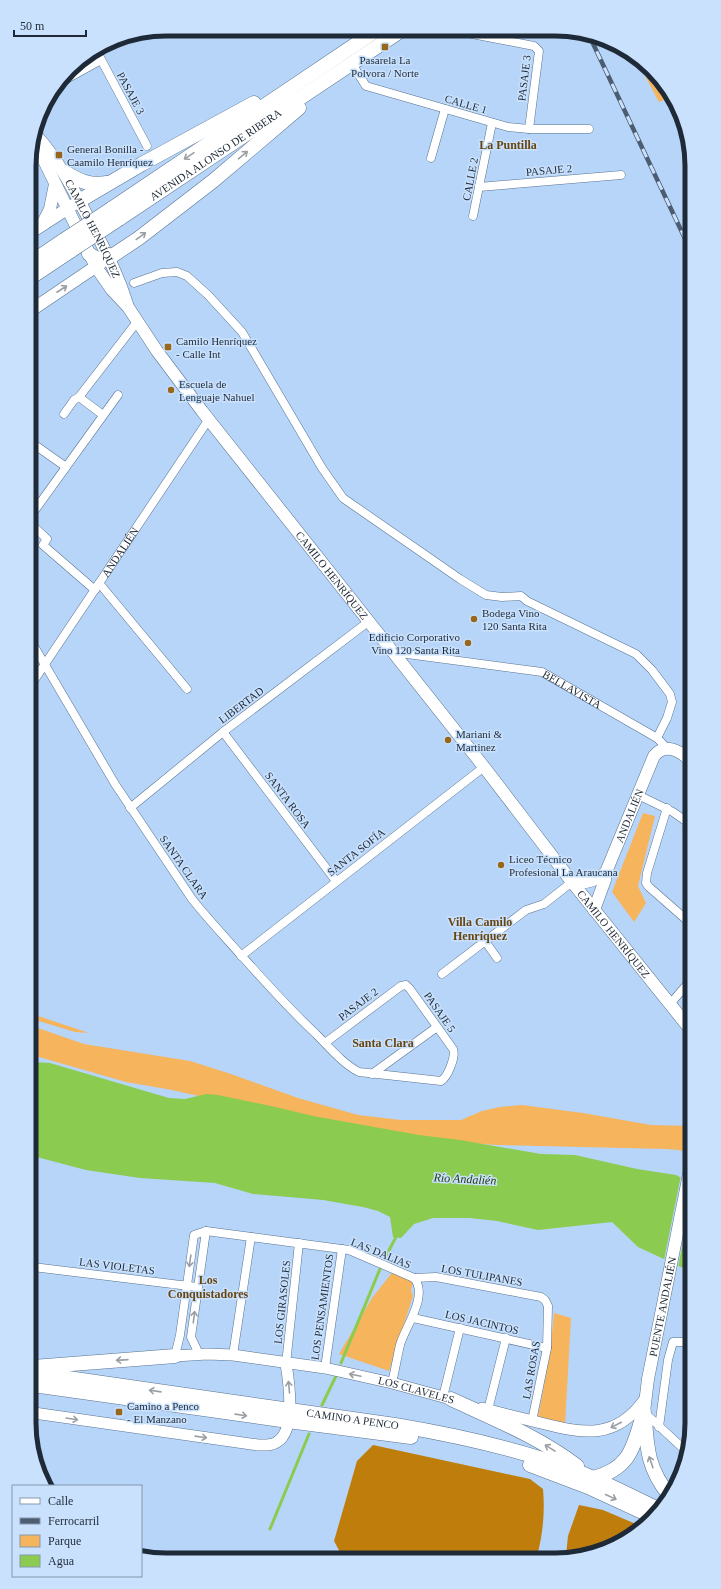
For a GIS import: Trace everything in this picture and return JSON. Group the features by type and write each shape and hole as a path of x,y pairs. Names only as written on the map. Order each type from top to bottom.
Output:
{"highway":[{"name":"AVENIDA ALONSO DE RIBERA","path":"115,214 367,36"},
{"name":"AVENIDA ALONSO DE RIBERA","path":"36,273 68,245 348,67 393,36"},
{"path":"79,200 326,64"},
{"path":"89,254 98,259 109,258 139,238 207,185 348,67"},
{"path":"64,172 75,179 88,184 110,183"},
{"name":"AVENIDA ALONSO DE RIBERA","path":"36,260 68,245"},
{"path":"36,1367 174,1356"},
{"name":"CAMINO A PENCO","path":"36,1374 418,1438 502,1457 570,1479 647,1515"},
{"name":"CAMINO A PENCO","path":"36,1385 289,1416 395,1425 450,1435 527,1454 593,1478 654,1507"},
{"path":"447,1398 542,1443 575,1464 593,1478 615,1470 626,1460 633,1447 644,1406"},
{"path":"644,1406 647,1448 650,1461 666,1491"}],"main road":[{"name":"CAMILO HENRÍQUEZ","path":"38,138 64,172 79,200 118,276 128,307"},
{"name":"CAMILO HENRÍQUEZ","path":"37,146 96,267 112,290 128,307 179,381 484,767 594,910 685,1023"},
{"path":"42,225 50,209 56,184"},
{"path":"36,229 68,209 79,200"},
{"path":"68,209 78,210 86,214"},
{"path":"36,307 109,258"},
{"path":"664,749 676,750 685,756"},
{"name":"ANDALIÉN","path":"594,910 603,886 606,872 654,756 658,751 664,749"},
{"path":"572,882 590,882 596,880 606,872"},
{"name":"PUENTE ANDALIÉN","path":"644,1406 685,1194"}],"street":[{"name":"PASAJE 3","path":"482,36 534,46 538,50 529,129"},
{"name":"PASAJE 3","path":"99,55 147,146"},
{"path":"72,76 102,60"},
{"name":"CALLE 1","path":"348,67 366,86 492,123 520,129 589,129"},
{"path":"431,158 445,110"},
{"name":"CALLE 2","path":"473,216 492,123"},
{"name":"PASAJE 2","path":"479,187 621,176"},
{"path":"134,283 162,273 177,272 187,276 208,295 242,332 322,468 343,498 460,579 486,595 502,597 521,596 527,601 636,654 652,670 670,694 672,702 667,718 657,738"},
{"path":"64,414 137,322"},
{"path":"36,503 66,467 118,394"},
{"path":"79,397 103,415"},
{"name":"ANDALIÉN","path":"36,677 209,419"},
{"path":"36,446 66,467"},
{"path":"36,529 47,539 43,545 97,586 187,689"},
{"name":"LIBERTAD","path":"130,808 223,732 368,622"},
{"name":"SANTA CLARA","path":"36,650 130,808 196,904 241,956 325,1043 349,1066 359,1072 372,1074"},
{"name":"BELLAVISTA","path":"392,652 542,672 555,678 657,738 663,744 664,749"},
{"name":"SANTA ROSA","path":"223,732 336,882"},
{"name":"SANTA SOFÍA","path":"241,956 484,767"},
{"path":"638,795 667,808 685,821"},
{"path":"667,808 647,873 646,882 652,890 685,919"},
{"path":"442,974 526,910 544,904 572,882"},
{"path":"485,941 497,958"},
{"name":"PASAJE 2","path":"325,1043 401,986 406,985"},
{"name":"PASAJE 5","path":"372,1074 439,1081 444,1080 455,1053 406,985"},
{"path":"670,1004 685,987"},
{"path":"372,1074 437,1027"},
{"path":"174,1356 180,1335 194,1235 206,1231 191,1337 199,1354"},
{"name":"LAS DALIAS","path":"206,1231 349,1250 414,1278 418,1285 419,1294 413,1318 403,1334 392,1383"},
{"path":"233,1356 251,1237"},
{"name":"LOS GIRASOLES","path":"286,1364 299,1244"},
{"name":"LOS PENSAMIENTOS","path":"325,1368 342,1249"},
{"name":"LAS VIOLETAS","path":"36,1267 197,1288"},
{"name":"LOS TULIPANES","path":"414,1278 436,1277 541,1297 545,1300"},
{"name":"LAS ROSAS","path":"532,1421 548,1348 548,1306 545,1300"},
{"name":"LOS JACINTOS","path":"413,1318 548,1348"},
{"path":"447,1398 460,1328"},
{"path":"488,1410 506,1338"},
{"path":"659,1427 668,1360 673,1342 685,1342"},
{"name":"LOS CLAVELES","path":"174,1356 199,1354 233,1356 325,1368 392,1383 488,1410 580,1432 598,1431 612,1428 626,1420 644,1406"},
{"path":"36,1413 265,1445 273,1444 281,1439 286,1431 289,1416 290,1397 286,1364"},
{"path":"644,1406 659,1427 683,1448"}],"green space":[{"path":"642,69 666,99 659,102"},
{"path":"643,813 655,816 638,886 646,903 634,922 612,892"},
{"path":"36,1015 89,1033 75,1032 36,1020"},
{"path":"36,1027 84,1044 190,1061 298,1098 358,1115 401,1120 461,1120 482,1111 500,1107 522,1105 583,1113 651,1125 685,1126 685,1152 679,1150 666,1149 497,1145 450,1142 252,1108 172,1090 126,1082 36,1056"},
{"path":"394,1270 414,1278 411,1290 413,1296 389,1371 339,1354 372,1298"},
{"path":"554,1313 571,1318 565,1424 538,1417 550,1354"}],"shaded area":[{"path":"373,1445 530,1479 543,1489 543,1523 538,1553 340,1553 334,1541 357,1461"},
{"path":"579,1505 603,1510 636,1524 620,1536 605,1543 589,1549 572,1552 566,1552 568,1536"}],"water":[{"name":"Río Andalién","path":"36,1062 50,1063 169,1098 185,1099 206,1094 218,1095 313,1116 419,1135 460,1140 541,1154 575,1155 637,1169 676,1175 685,1180 685,1268 638,1247 612,1222 538,1230 497,1221 470,1218 433,1218 414,1224 401,1238 393,1237 390,1217 378,1211 363,1207 323,1200 253,1194 215,1183 140,1178 86,1170 36,1157"}],"pier":[{"path":"681,1175 685,1177 685,1232 678,1267 664,1260"}],"waterway":[{"path":"385,1258 397,1235"},
{"path":"341,1363 380,1269"},
{"path":"322,1405 336,1376"},
{"path":"270,1529 309,1434"}],"railway":[{"path":"592,41 685,239"}],"place":[{"name":"Pasarela La Polvora / Norte","path":"385,47"},
{"name":"General Bonilla - Caamilo Henríquez","path":"59,155"},
{"name":"Camilo Henríquez - Calle Int","path":"168,347"},
{"name":"Escuela de Lenguaje Nahuel","path":"171,390"},
{"name":"Bodega Vino 120 Santa Rita","path":"474,619"},
{"name":"Edificio Corporativo Vino 120 Santa Rita","path":"468,643"},
{"name":"Mariani & Martinez","path":"448,740"},
{"name":"Liceo Técnico Profesional La Araucana","path":"501,865"},
{"name":"Camino a Penco - El Manzano","path":"119,1412"}],"district":[{"name":"La Puntilla","path":"508,145"},
{"name":"Villa Camilo Henríquez","path":"480,929"},
{"name":"Santa Clara","path":"383,1043"},
{"name":"Los Conquistadores","path":"208,1287"}]}
